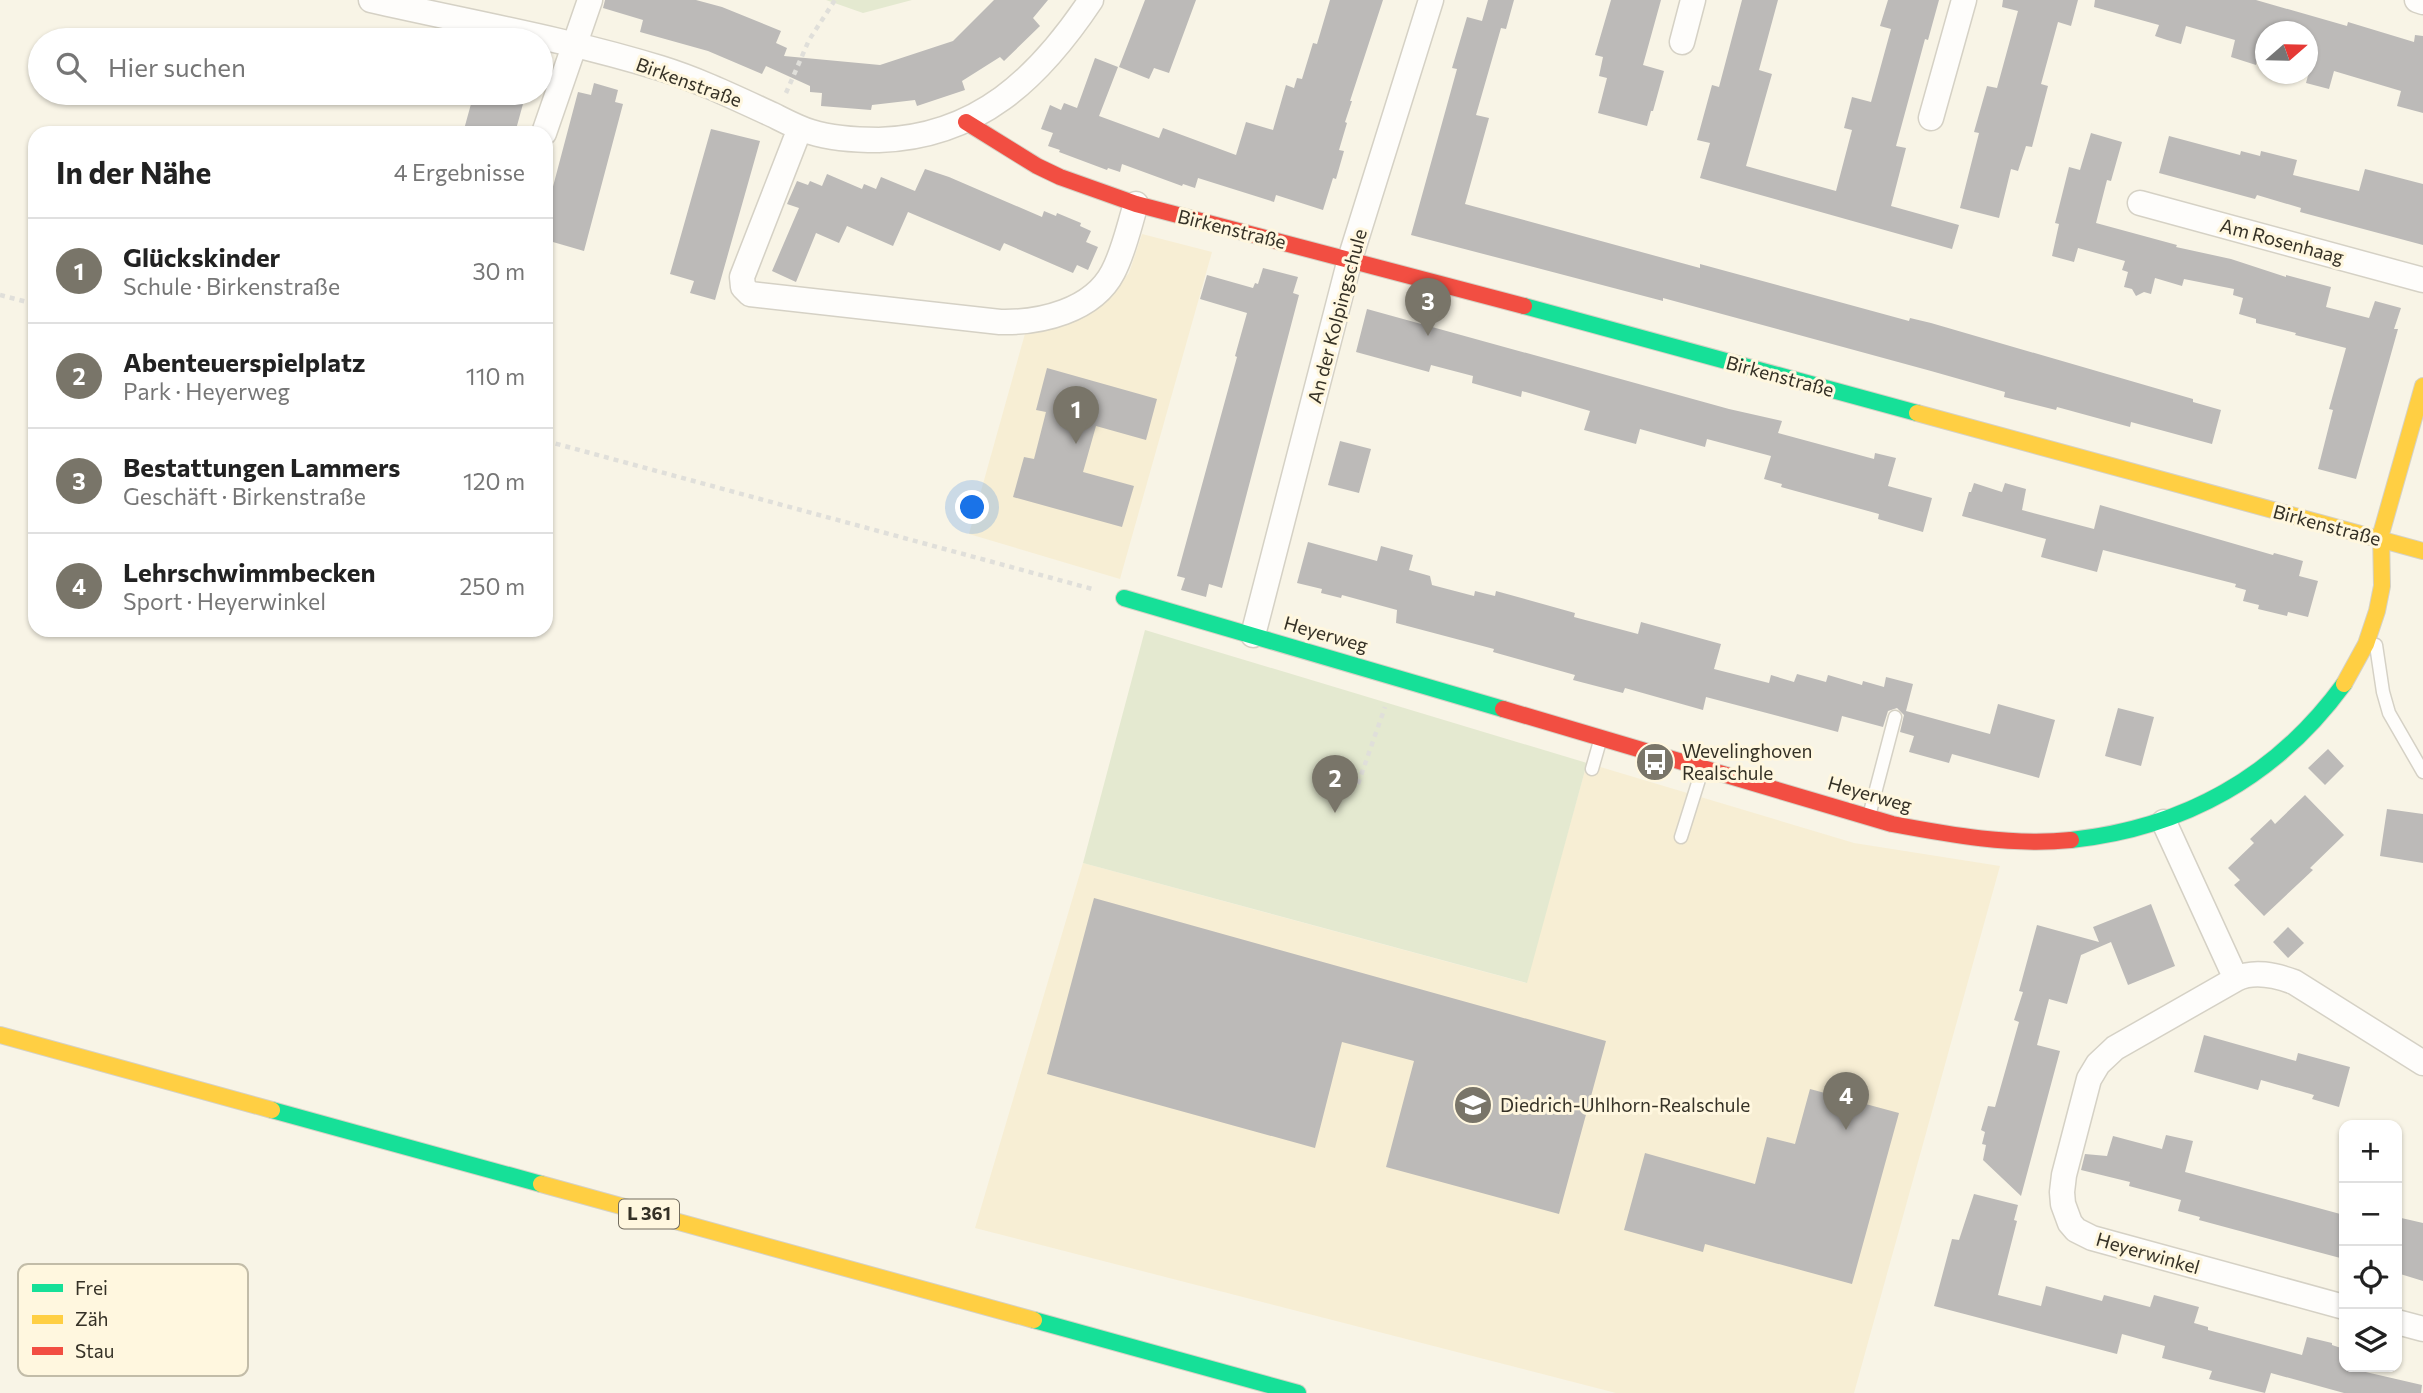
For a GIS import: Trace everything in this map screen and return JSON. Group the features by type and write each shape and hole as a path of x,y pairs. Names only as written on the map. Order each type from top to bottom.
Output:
{"street":[{"name":"Birkenstraße","path":"371,0 494,28"},
{"path":"546,126 590,0"},
{"path":"966,122 994,106 1034,70 1067,33 1091,0"},
{"name":"An der Kolpingschule","path":"1253,635 1350,259 1431,0"},
{"path":"1682,42 1693,0"},
{"path":"1931,118 1964,0"},
{"path":"2417,0 2423,2"},
{"name":"Birkenstraße","path":"553,41 680,75 800,128 840,138 894,139 930,134 966,122 1037,166 1136,204 1350,259 2423,551"},
{"path":"800,128 741,277 745,290 750,294 1000,322 1021,322 1044,317 1069,309 1101,290 1113,272 1136,204"},
{"name":"Am Rosenhaag","path":"2140,202 2423,280"},
{"name":"Heyerweg","path":"1124,598 1869,817 1941,834 2019,841 2105,837 2164,822 2193,810 2241,783 2301,734 2335,698 2351,676 2379,603 2382,580 2380,540 2423,386"},
{"path":"2164,822 2236,979"},
{"name":"Heyerwinkel","path":"2339,1306 2092,1238 2077,1230 2066,1214 2062,1192 2085,1087 2098,1064 2115,1048 2249,974 2263,974 2294,982 2423,1063"},
{"name":"L 361","path":"0,1035 1298,1393"},
{"path":"2402,1323 2423,1329"}],"lane":[{"path":"2373,624 2385,703 2392,722 2423,772"},
{"path":"1869,817 1895,717"},
{"path":"1592,769 1601,737"},
{"path":"1681,837 1703,768"}],"path":[{"path":"777,117 809,40 835,0"},
{"path":"0,295 28,302"},
{"path":"553,443 1124,598"},
{"path":"1358,784 1395,677"}],"shaded area":[{"path":"1142,234 1212,252 1120,579 969,534 1026,330 1102,303 1129,273"},
{"name":"Diedrich-Uhlhorn-Realschule","path":"1587,763 1854,843 2000,866 1854,1393 1616,1393 975,1228 1083,863 1526,983"}],"green space":[{"path":"826,0 912,0 863,13"},
{"path":"1145,630 1587,763 1527,983 1083,863"}],"building":[{"path":"605,0 696,0 722,7 781,31 776,43 787,48 784,56 880,65 953,41 994,0 1048,0 1033,18 1040,26 1004,61 1000,57 962,81 965,90 917,106 915,100 872,105 871,110 821,106 822,93 810,92 810,86 766,66 762,74 708,51 640,32 643,20 603,8"},
{"path":"1145,0 1196,0 1169,73 1154,68 1149,79 1119,67"},
{"path":"1330,0 1383,0 1350,101 1339,150 1344,151 1336,179 1333,178 1323,210 1276,195 1274,202 1198,178 1195,188 1183,184 1182,186 1122,164 1120,172 1108,168 1107,170 1048,146 1053,133 1041,129 1050,105 1061,110 1064,103 1077,108 1095,58 1118,67 1099,116 1159,138 1163,128 1236,155 1246,122 1273,130 1286,85 1294,88 1297,78 1302,79 1313,43 1317,44"},
{"path":"1488,0 1514,0 1506,29 1501,28 1476,115 1489,118 1465,204 1700,268 1700,264 1909,321 1910,318 1931,323 2193,399 2193,402 2221,410 2212,444 2131,422 2130,427 2057,407 2056,410 2004,397 2005,392 1931,371 1663,298 1663,301 1411,235 1457,69 1452,68 1467,17 1482,21"},
{"path":"1611,0 1661,0 1643,65 1664,71 1647,126 1598,113 1607,78 1599,76 1603,57 1595,55"},
{"path":"1742,0 1778,0 1759,70 1772,74 1746,166 1836,191 1852,130 1844,128 1852,97 1871,102 1891,29 1880,26 1888,0 1939,0 1928,40 1925,39 1896,146 1906,148 1891,206 1959,225 1952,249 1700,178 1710,143 1697,140 1712,85 1719,87"},
{"path":"2003,0 2078,0 2071,26 2058,22 2041,84 2048,86 2032,147 2026,146 2018,171 2011,169 1999,218 1960,208 1979,133 1974,132 1987,86 1997,88 2018,11 2002,7"},
{"path":"2095,0 2256,0 2347,26 2348,22 2414,42 2415,35 2423,36 2423,113 2397,106 2401,91 2334,71 2329,89 2310,84 2318,84 2318,21 2255,21 2255,65 2231,57 2235,40 2186,26 2181,44 2155,36 2159,25 2094,7"},
{"path":"594,83 618,90 615,102 623,104 584,251 553,242 553,187 578,92 591,95"},
{"path":"471,105 523,105 517,126 465,126"},
{"path":"711,129 760,141 715,300 690,293 694,281 670,274"},
{"path":"2091,133 2122,142 2111,181 2107,180 2096,223 2177,245 2176,247 2231,259 2286,277 2331,287 2326,307 2369,318 2375,301 2401,308 2394,329 2398,329 2356,479 2318,469 2333,410 2329,409 2346,348 2256,323 2256,319 2239,314 2243,298 2233,295 2234,289 2184,279 2182,286 2155,278 2151,294 2144,292 2136,296 2132,289 2124,287 2128,272 2122,270 2125,261 2078,248 2074,262 2052,256 2059,224 2055,223 2069,167 2080,170"},
{"path":"2169,136 2240,155 2241,151 2260,156 2261,151 2297,160 2293,175 2359,191 2365,169 2423,184 2423,245 2300,212 2301,208 2257,195 2255,199 2159,173"},
{"path":"925,169 1042,217 1044,211 1056,216 1057,213 1081,223 1080,226 1091,231 1086,242 1098,247 1088,270 1077,265 1073,273 1004,243 1000,251 908,212 893,246 847,226 839,243 816,233 796,282 772,271 799,208 787,204 797,181 808,185 810,181 822,186 827,174 862,189 864,184 876,189 881,177 915,191"},
{"path":"1263,268 1298,277 1293,293 1299,295 1222,588 1209,584 1206,597 1181,590 1185,578 1177,576 1247,313 1200,299 1207,275 1253,288 1255,283 1258,284"},
{"path":"1367,309 1729,409 1782,421 1778,433 1874,459 1875,453 1896,458 1888,486 1932,498 1923,532 1878,519 1879,514 1781,487 1782,484 1764,479 1771,456 1707,439 1705,447 1640,429 1636,444 1584,430 1590,411 1522,391 1521,397 1472,383 1473,376 1431,365 1429,372 1356,352"},
{"path":"1047,368 1157,399 1146,440 1096,426 1083,472 1134,486 1122,527 1013,497 1024,457 1034,459 1046,412 1036,410"},
{"path":"1340,441 1371,449 1359,493 1328,485"},
{"path":"1974,483 2002,492 2005,483 2026,489 2022,510 2094,529 2100,505 2273,555 2274,553 2303,561 2299,576 2318,581 2308,617 2288,612 2287,616 2258,609 2259,605 2243,601 2246,590 2235,587 2236,584 2103,550 2097,572 2041,557 2046,539 1962,516"},
{"path":"1308,542 1377,561 1381,546 1413,555 1409,570 1430,576 1432,585 1474,596 1475,591 1495,596 1496,591 1575,613 1574,617 1638,634 1641,622 1721,644 1714,669 1769,683 1771,675 1794,682 1797,674 1826,682 1828,675 1862,685 1863,681 1884,687 1886,677 1913,684 1906,711 1990,734 1998,704 2055,720 2039,778 1952,754 1949,763 1909,752 1914,736 1900,732 1904,715 1897,708 1888,711 1883,727 1842,716 1838,732 1706,697 1703,710 1625,688 1623,693 1573,680 1575,675 1493,652 1494,649 1396,623 1397,610 1342,595 1341,598 1321,593 1322,589 1297,583"},
{"path":"2118,708 2154,717 2141,766 2105,756"},
{"path":"2328,749 2344,766 2325,785 2308,768"},
{"path":"2305,795 2344,835 2310,868 2313,870 2264,916 2234,885 2240,880 2228,868 2254,843 2250,839 2271,819 2275,824"},
{"path":"2387,809 2423,814 2423,863 2380,856"},
{"path":"1094,898 1606,1041 1559,1214 1386,1167 1414,1061 1342,1042 1315,1148 1047,1074"},
{"path":"2151,904 2175,966 2128,985 2111,942 2081,955 2067,1004 2049,999 2037,1045 2060,1051 2021,1196 1983,1160 1986,1145 1982,1144 1985,1132 1981,1130 1988,1106 1995,1107 2019,1022 2014,1020 2023,992 2019,991 2037,925 2099,942 2093,927"},
{"path":"2288,927 2304,943 2288,958 2273,942"},
{"path":"2204,1035 2296,1061 2298,1053 2350,1067 2339,1107 2312,1099 2314,1095 2261,1080 2258,1090 2194,1072"},
{"path":"1810,1089 1899,1113 1852,1284 1705,1244 1703,1252 1624,1230 1645,1153 1755,1184 1767,1137 1795,1144"},
{"path":"2166,1135 2193,1141 2185,1172 2339,1214 2339,1258 2199,1220 2200,1217 2178,1211 2181,1200 2129,1186 2130,1182 2081,1170 2085,1154 2107,1156 2113,1136 2162,1149"},
{"path":"1974,1194 2018,1205 2014,1220 2017,1221 1998,1295 2041,1306 2046,1286 2102,1301 2104,1295 2150,1307 2154,1295 2199,1307 2194,1323 2208,1327 2208,1330 2302,1355 2307,1337 2332,1343 2339,1347 2339,1372 2366,1372 2422,1385 2421,1393 2344,1393 2271,1373 2265,1393 2209,1379 2212,1371 2162,1358 2165,1346 2122,1334 2117,1354 1934,1306 1952,1239 1959,1240"},
{"path":"2402,1218 2423,1223 2423,1281 2402,1275"}],"traffic: fast":[{"path":"1524,306 1917,413"},
{"path":"1124,598 1503,709"},
{"path":"2071,840 2152,824 2225,792 2258,771 2289,746 2318,717 2344,684"},
{"path":"272,1110 541,1184"},
{"path":"1034,1320 1298,1393"}],"traffic: slow":[{"path":"2344,684 2366,644 2377,611 2382,586 2381,534 2423,386"},
{"path":"1917,413 2423,551"},
{"path":"0,1035 272,1110"},
{"path":"541,1184 1034,1320"}],"traffic: jam":[{"path":"966,122 1037,166 1136,204 1524,306"},
{"path":"1503,709 1892,824 2026,842 2071,840"}],"place":[{"name":"Bestattungen Lammers","path":"1428,336"},
{"name":"Glückskinder","path":"1076,444"},
{"name":"Wevelinghoven Realschule","path":"1655,762"},
{"name":"Abenteuerspielplatz","path":"1335,813"},
{"name":"Diedrich-Uhlhorn-Realschule","path":"1473,1105"},
{"name":"Lehrschwimmbecken","path":"1846,1130"}]}
